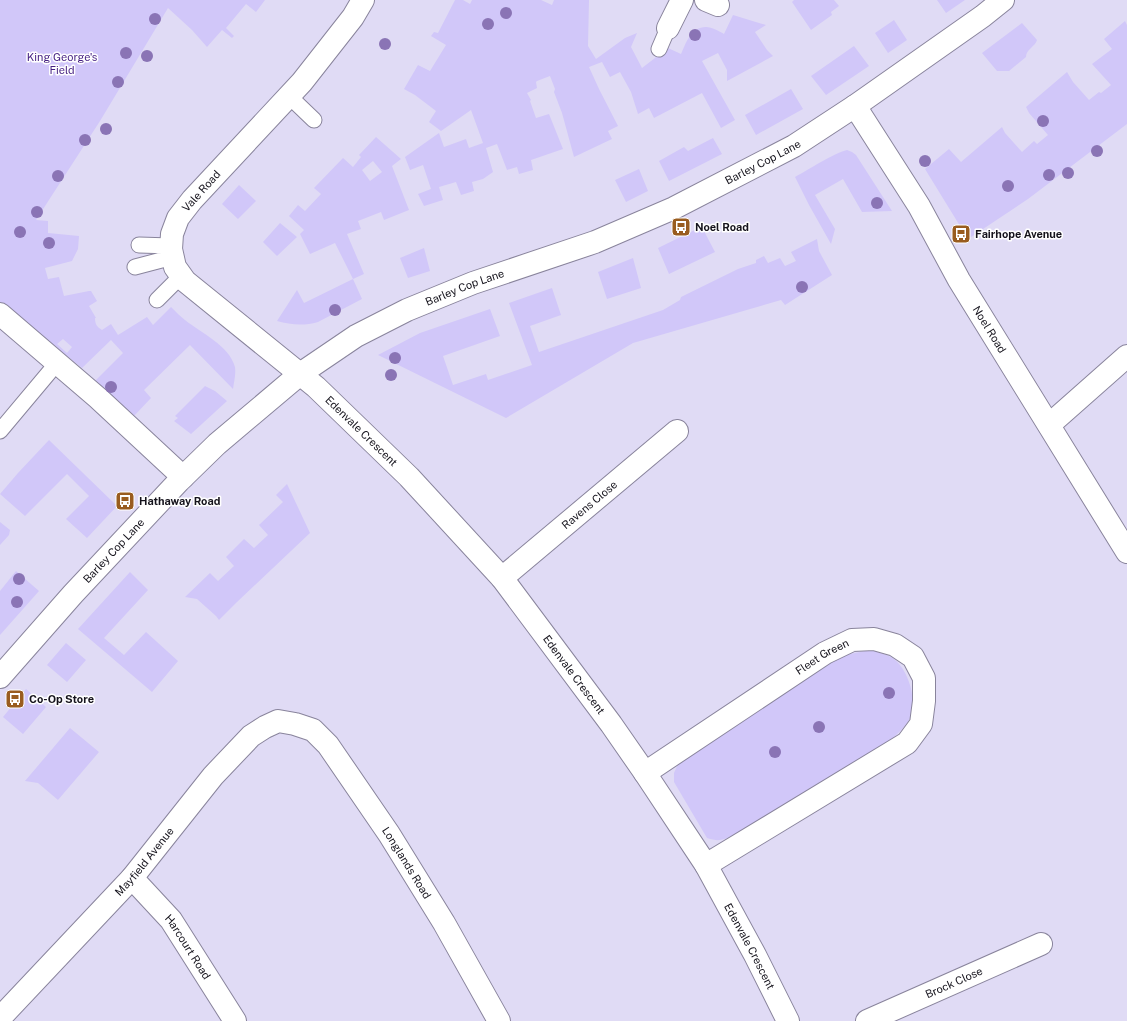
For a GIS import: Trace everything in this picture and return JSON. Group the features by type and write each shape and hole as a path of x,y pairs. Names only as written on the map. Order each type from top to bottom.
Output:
{"street":[{"name":"Vale Road","path":"175,260 172,234 179,216 192,200 302,82 353,18 363,0"},
{"path":"668,28 682,0"},
{"name":"Barley Cop Lane","path":"0,677 73,594 183,477 217,444 300,374 356,336 407,310 473,283 595,242 674,208 794,146 855,106 983,16 1003,0"},
{"name":"Noel Road","path":"855,106 918,206 959,280 1127,552"},
{"path":"175,260 185,281 300,374"},
{"path":"0,314 98,398 183,477"},
{"path":"1049,425 1127,356"},
{"name":"Edenvale Crescent","path":"300,374 316,387 409,477 502,578 611,724 706,865 755,955 788,1021"},
{"name":"Ravens Close","path":"502,578 677,431"},
{"name":"Fleet Green","path":"645,773 825,653 852,640 874,639 895,645 913,657 924,678 924,701 921,724 907,743 706,865"},
{"name":"Mayfield Avenue","path":"0,1018 132,878 213,776 251,736 278,721 294,724"},
{"name":"Longlands Road","path":"294,724 313,730 328,745 389,834 444,923 499,1021"},
{"name":"Harcourt Road","path":"132,878 171,920 235,1021"},
{"name":"Brock Close","path":"867,1021 1041,944"}],"lane":[{"path":"659,49 668,28"},
{"path":"289,96 314,120"},
{"path":"139,245 175,260"},
{"path":"135,267 175,260"},
{"path":"157,300 175,260"},
{"path":"0,431 57,363"}],"green space":[{"name":"King George's Field","path":"0,0 265,0 256,12 246,4 226,28 234,36 232,38 222,30 207,47 192,30 168,8 100,121 36,220 48,221 48,233 79,236 78,249 72,261 45,268 48,279 59,277 64,296 91,291 97,301 89,306 96,318 95,322 99,328 102,330 111,324 118,335 147,317 153,325 171,307 185,320 214,340 227,352 235,367 233,389 190,345 144,390 151,398 134,416 95,381 123,353 111,340 82,368 0,302","holes":["63,339 72,347 67,353 57,344"]},
{"path":"455,0 463,0 470,4 472,0 541,0 552,5 554,0 589,0 588,46 596,59 625,38 637,33 631,47 642,68 668,48 681,54 690,36 696,30 706,27 718,30 724,34 733,15 766,25 755,32 773,56 727,81 727,70 718,53 702,61 735,120 721,128 702,93 654,118 649,108 638,114 631,92 620,72 610,77 602,62 589,67 618,126 608,131 612,139 574,157 550,76 537,81 537,88 527,93 531,100 530,101 536,118 549,114 563,149 531,160 533,170 519,174 517,167 507,170 497,144 486,148 493,172 483,179 472,182 474,191 461,195 456,182 439,187 443,200 424,206 418,194 431,189 423,165 410,170 405,157 439,133 444,147 466,139 469,148 483,143 471,110 441,131 429,122 436,111 415,95 404,89 418,65 430,71 446,45 431,36 434,32 438,33"},
{"path":"794,0 834,0 839,6 831,12 832,15 811,30 792,2"},
{"path":"937,0 965,0 946,13"},
{"path":"894,20 907,40 888,53 875,33"},
{"path":"1125,21 1127,25 1127,124 1028,199 968,239 925,169 949,149 961,162 1002,127 1005,133 1022,152 1034,141 1037,144 1048,135 1029,113 1026,107 1067,72 1073,82 1089,100 1111,85 1092,64 1112,49 1104,39"},
{"path":"1022,23 1037,40 1036,42 1027,52 1026,57 1009,71 997,71 982,53"},
{"path":"854,46 869,66 826,95 811,76"},
{"path":"791,89 803,109 756,135 745,115"},
{"path":"376,137 401,159 392,166 409,210 384,220 381,212 358,221 361,229 347,234 364,274 353,279 335,243 310,254 300,234 304,230 289,216 298,205 305,211 321,194 314,188 343,158 353,167 361,157 359,155","holes":["373,161 382,172 370,181 362,170"]},
{"path":"713,138 722,154 669,181 659,161 684,147 688,151"},
{"path":"847,150 856,155 892,211 862,212 843,179 815,195 835,229 831,244 795,177 828,158"},
{"path":"639,169 648,191 626,202 615,180"},
{"path":"239,185 256,201 238,219 222,204"},
{"path":"280,223 297,237 277,256 263,242"},
{"path":"705,225 704,231 715,252 669,274 658,248"},
{"path":"817,239 819,251 832,275 785,305 781,300 633,343 506,418 378,355 420,333 490,309 500,336 443,356 453,385 486,374 488,380 532,365 509,303 552,288 561,315 530,326 539,352 663,310 680,300 681,297 738,269 756,263 756,260 764,256 768,263 780,258 785,266 796,261 791,252"},
{"path":"424,248 430,271 408,278 400,258"},
{"path":"633,258 641,288 607,299 598,272"},
{"path":"353,279 362,299 318,322 298,324 277,321 297,290 304,303"},
{"path":"205,386 215,391 227,401 191,434 174,421 178,418 175,416"},
{"path":"49,440 117,506 87,538 66,519 89,496 67,474 25,516 0,494"},
{"path":"287,484 310,533 219,620 197,599 185,597 210,573 218,581 234,566 226,557 244,539 254,548 268,535 259,525 283,502 276,495"},
{"path":"0,522 10,530 9,535 0,545"},
{"path":"16,571 39,591 0,635 0,591"},
{"path":"130,572 148,590 104,638 124,655 146,632 178,661 152,692 78,629"},
{"path":"66,643 86,660 67,682 47,665"},
{"path":"870,650 891,657 897,662 907,676 913,702 910,718 904,726 892,739 734,835 721,840 707,838 674,782 674,773 678,764 833,661 845,655"},
{"path":"26,689 46,707 23,734 3,717"},
{"path":"70,728 99,752 58,800 38,783 25,781"}],"place":[{"name":"Noel Road","path":"681,227"},
{"name":"Fairhope Avenue","path":"961,234"},
{"name":"Hathaway Road","path":"125,501"},
{"name":"Co-Op Store","path":"15,699"}]}
